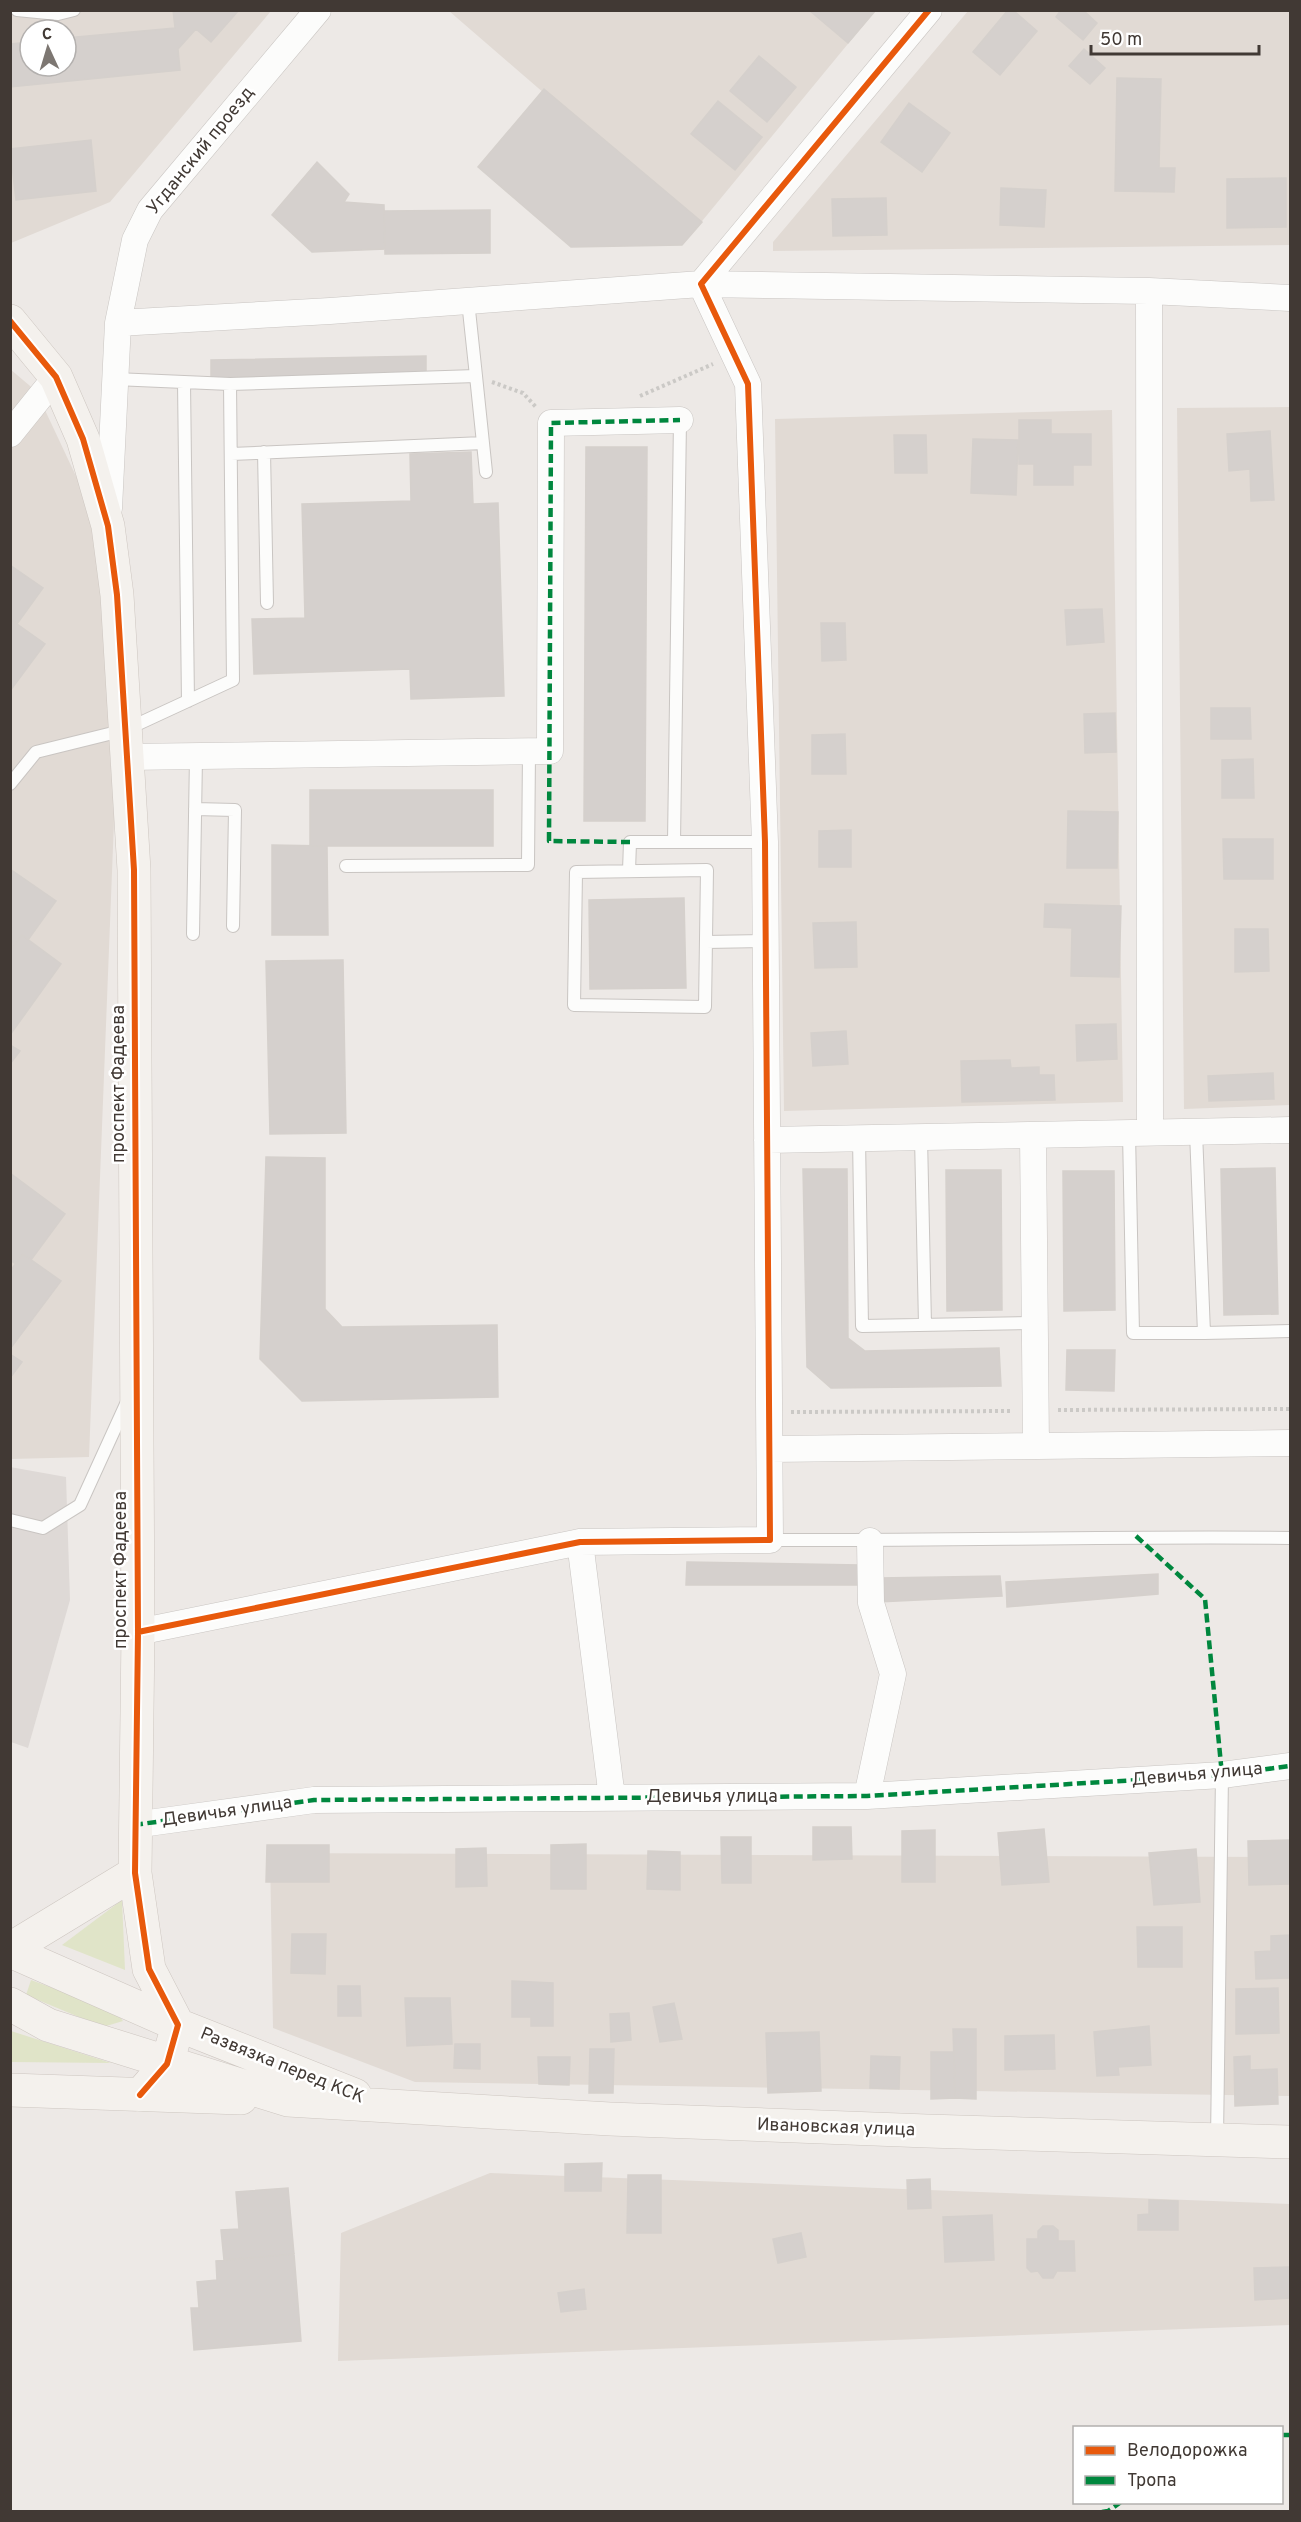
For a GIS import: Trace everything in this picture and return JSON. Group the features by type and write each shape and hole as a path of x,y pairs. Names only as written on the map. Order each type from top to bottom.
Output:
{"street":[{"name":"Угданский проезд","path":"108,526 118,323 135,240 150,210 318,10"},
{"path":"701,284 929,10"},
{"path":"118,323 701,284 1149,291 1290,298"},
{"path":"138,1632 580,1542 770,1540 765,842 748,384 701,284"},
{"path":"1139,1133 1149,291"},
{"name":"проспект Фадеева","path":"10,321 56,377 83,439 108,526 117,595 134,870 138,1632 135,1873"},
{"path":"10,434 56,377"},
{"path":"72,414 87,418 114,412"},
{"path":"126,744 196,757 550,751 551,423 680,420"},
{"path":"767,1140 1290,1130"},
{"path":"1033,1135 1036,1446"},
{"path":"770,1449 1290,1443"},
{"path":"867,1796 893,1674 871,1603 870,1541"},
{"path":"580,1542 612,1798"},
{"name":"Девичья улица","path":"134,1825 314,1800 867,1796 1222,1775 1290,1766"},
{"name":"Развязка перед КСК","path":"10,1950 135,1873 149,1970 178,2025 167,2064 140,2095"},
{"name":"Развязка перед КСК","path":"10,1950 178,2025 382,2105"},
{"name":"Развязка перед КСК","path":"10,2004 48,2025 288,2100 382,2105"},
{"path":"10,2090 288,2100"},
{"name":"Ивановская улица","path":"382,2105 610,2119 1290,2142"}],"lane":[{"path":"17,10 58,14 74,10"},
{"path":"468,301 486,472"},
{"path":"115,379 230,384 476,376"},
{"path":"184,383 188,701"},
{"path":"10,784 36,752 126,744 188,701 233,680 230,384"},
{"path":"674,842 680,420"},
{"path":"231,454 483,443"},
{"path":"264,452 267,603"},
{"path":"346,866 528,865 529,752"},
{"path":"193,934 196,757"},
{"path":"195,809 235,810 232,926"},
{"path":"629,871 630,842 765,842"},
{"path":"707,870 705,1007 574,1005 576,872 629,871 707,870"},
{"path":"706,942 766,941"},
{"path":"1196,1131 1204,1333"},
{"path":"1139,1133 1133,1334 1290,1331"},
{"path":"921,1137 925,1325"},
{"path":"859,1138 862,1326 1034,1323"},
{"path":"10,1520 43,1528 80,1505 135,1384"},
{"path":"770,1540 870,1541 1136,1536 1290,1538"},
{"path":"1217,2140 1222,1775"}],"path":[{"path":"631,400 734,355"},
{"path":"476,376 523,393 551,423"}],"shaded area":[{"path":"11,11 271,11 110,202 11,243"},
{"path":"449,11 875,11 698,226"},
{"path":"968,11 1290,11 1290,245 773,251 773,242"},
{"path":"10,369 36,391 90,506 118,720 89,1457 11,1459"},
{"path":"1290,407 1290,1105 1184,1109 1177,408"},
{"path":"1112,410 1123,1102 784,1111 775,419"},
{"path":"10,1467 66,1477 70,1600 28,1748 11,1742"},
{"path":"270,1853 1290,1857 1290,2096 415,2082 273,2028"},
{"path":"490,2173 1290,2204 1290,2325 338,2361 341,2233"}],"green space":[{"path":"122,1900 125,1970 62,1945"},
{"path":"31,1980 115,2011 123,2021 103,2027 26,1995"},
{"path":"11,2031 111,2063 11,2062"}],"building":[{"path":"173,10 239,10 211,42 196,29 178,49 180,70 10,87 10,44 18,43 18,78 78,78 78,37 175,28"},
{"path":"809,10 874,10 875,11 848,43"},
{"path":"1008,10 1013,10 1037,31 1000,75 973,52"},
{"path":"1061,10 1083,10 1097,23 1083,40 1056,17"},
{"path":"1084,49 1105,68 1090,84 1069,66"},
{"path":"759,56 796,87 767,122 730,91"},
{"path":"1117,78 1161,79 1159,168 1175,168 1174,192 1115,191"},
{"path":"544,89 702,222 682,245 571,247 478,167"},
{"path":"718,101 762,137 735,170 691,134"},
{"path":"909,103 950,133 922,172 881,142"},
{"path":"91,140 96,191 16,200 10,149"},
{"path":"317,162 349,194 344,202 384,205 385,249 312,252 272,215"},
{"path":"1286,178 1286,227 1227,228 1227,179"},
{"path":"1001,188 1046,190 1044,227 1000,225"},
{"path":"886,198 887,235 833,236 832,199"},
{"path":"490,210 490,253 385,254 384,211"},
{"path":"426,356 426,375 211,378 211,360"},
{"path":"1019,420 1051,420 1051,434 1091,434 1091,465 1073,465 1073,485 1034,485 1034,464 1019,464"},
{"path":"1270,431 1274,500 1251,501 1250,469 1229,471 1227,434"},
{"path":"894,435 926,435 927,473 895,473"},
{"path":"973,439 1018,440 1016,495 971,493"},
{"path":"586,447 647,447 645,821 584,821"},
{"path":"471,452 473,504 498,503 504,696 411,699 410,669 254,674 252,619 305,618 302,504 411,501 410,454"},
{"path":"10,565 43,588 17,624 10,619"},
{"path":"1102,609 1104,642 1067,645 1065,610"},
{"path":"10,619 45,644 10,691"},
{"path":"821,623 845,623 846,660 822,661"},
{"path":"1211,708 1250,708 1251,739 1211,739"},
{"path":"1115,713 1116,752 1085,753 1084,714"},
{"path":"845,734 846,774 812,774 812,735"},
{"path":"1253,759 1254,798 1222,798 1222,760"},
{"path":"310,790 493,790 493,846 310,846"},
{"path":"1068,811 1118,812 1117,868 1067,868"},
{"path":"851,830 851,867 819,867 819,831"},
{"path":"1223,839 1273,839 1273,879 1224,879"},
{"path":"272,845 327,846 328,935 272,935"},
{"path":"10,869 56,901 28,940 22,935 12,949"},
{"path":"684,898 686,988 590,989 589,900"},
{"path":"1045,904 1121,906 1119,977 1071,976 1072,928 1044,927"},
{"path":"856,922 857,967 815,968 813,923"},
{"path":"1235,929 1268,929 1269,971 1235,972"},
{"path":"22,935 61,964 10,1035 10,951"},
{"path":"343,960 346,1133 270,1134 266,961"},
{"path":"1116,1024 1117,1059 1077,1061 1076,1025"},
{"path":"846,1031 848,1064 813,1066 811,1033"},
{"path":"10,1045 20,1051 10,1064"},
{"path":"1010,1060 1011,1068 1039,1067 1039,1075 1054,1075 1055,1100 962,1102 961,1061"},
{"path":"1273,1073 1274,1099 1209,1101 1208,1076"},
{"path":"266,1157 325,1158 325,1309 342,1327 497,1325 498,1397 302,1401 260,1359"},
{"path":"1275,1168 1278,1314 1224,1315 1221,1169"},
{"path":"803,1169 847,1169 848,1338 865,1351 999,1348 1001,1386 831,1388 807,1367"},
{"path":"946,1170 1001,1170 1002,1310 947,1311"},
{"path":"1063,1171 1114,1171 1115,1310 1064,1311"},
{"path":"10,1173 65,1214 31,1260 23,1254 16,1264 10,1260"},
{"path":"23,1254 61,1281 10,1349 10,1271"},
{"path":"1067,1350 1115,1350 1114,1391 1066,1390"},
{"path":"10,1354 22,1362 10,1378"},
{"path":"687,1562 860,1565 864,1585 686,1585"},
{"path":"1158,1574 1158,1594 1007,1607 1006,1582"},
{"path":"1000,1576 1002,1596 878,1602 879,1578"},
{"path":"813,1827 851,1827 852,1859 813,1860"},
{"path":"1044,1829 1049,1882 1002,1885 998,1833"},
{"path":"935,1830 935,1882 902,1882 902,1831"},
{"path":"721,1837 751,1837 751,1883 722,1883"},
{"path":"1290,1840 1290,1884 1249,1885 1248,1841"},
{"path":"586,1844 586,1889 551,1889 551,1845"},
{"path":"267,1845 329,1845 329,1882 266,1882"},
{"path":"486,1848 487,1886 456,1887 456,1849"},
{"path":"1196,1849 1200,1902 1154,1905 1149,1853"},
{"path":"648,1851 680,1852 680,1890 647,1889"},
{"path":"1137,1927 1182,1927 1182,1967 1138,1967"},
{"path":"292,1934 326,1934 325,1974 291,1973"},
{"path":"1290,1935 1290,1978 1256,1979 1255,1952 1271,1951 1271,1936"},
{"path":"512,1981 553,1983 553,2026 531,2026 531,2017 512,2017"},
{"path":"338,1986 360,1986 361,2016 338,2016"},
{"path":"1278,1988 1279,2033 1236,2034 1236,1989"},
{"path":"405,1998 450,1998 452,2044 407,2046"},
{"path":"674,2003 682,2039 660,2042 653,2007"},
{"path":"629,2013 631,2040 611,2042 610,2014"},
{"path":"1149,2026 1151,2065 1118,2067 1119,2075 1097,2076 1094,2032"},
{"path":"953,2029 976,2029 976,2099 955,2098"},
{"path":"819,2032 821,2091 768,2093 766,2033"},
{"path":"1054,2035 1055,2069 1005,2070 1005,2036"},
{"path":"455,2044 480,2044 480,2069 454,2068"},
{"path":"590,2049 614,2049 613,2093 589,2093"},
{"path":"931,2052 954,2052 955,2098 931,2099"},
{"path":"871,2056 900,2057 899,2089 870,2088"},
{"path":"1250,2056 1250,2070 1277,2069 1278,2104 1235,2106 1234,2057"},
{"path":"538,2057 570,2057 569,2085 539,2084"},
{"path":"602,2163 601,2191 565,2191 565,2164"},
{"path":"628,2175 661,2175 661,2233 627,2233"},
{"path":"930,2179 931,2208 908,2209 907,2180"},
{"path":"288,2188 294,2254 224,2260 221,2230 239,2229 236,2192"},
{"path":"1149,2200 1178,2201 1178,2230 1138,2230 1138,2215 1149,2214"},
{"path":"992,2215 994,2260 945,2262 943,2217"},
{"path":"1043,2226 1053,2226 1058,2230 1058,2241 1074,2241 1075,2271 1057,2271 1053,2278 1043,2278 1038,2271 1031,2272 1027,2268 1027,2239 1038,2239 1038,2231"},
{"path":"801,2233 806,2257 778,2263 773,2239"},
{"path":"294,2254 301,2341 194,2350 191,2308 199,2308 197,2282 217,2280 216,2261"},
{"path":"1290,2267 1290,2298 1255,2300 1254,2268"},
{"path":"584,2289 586,2309 561,2312 558,2293"}],"marked path":[{"path":"630,842 549,841 551,423 680,420"},
{"path":"1136,1536 1205,1599 1222,1775"},
{"path":"134,1825 314,1800 867,1796 1222,1775 1290,1766"},
{"path":"1283,2435 1290,2435"},
{"path":"1102,2512 1118,2504"}],"cycle path":[{"path":"138,1632 580,1542 770,1540 765,842 748,384 701,284 929,10"},
{"path":"10,321 56,377 83,439 108,526 117,595 134,870 138,1632 135,1873 149,1969 178,2025 167,2064 140,2095"}]}
